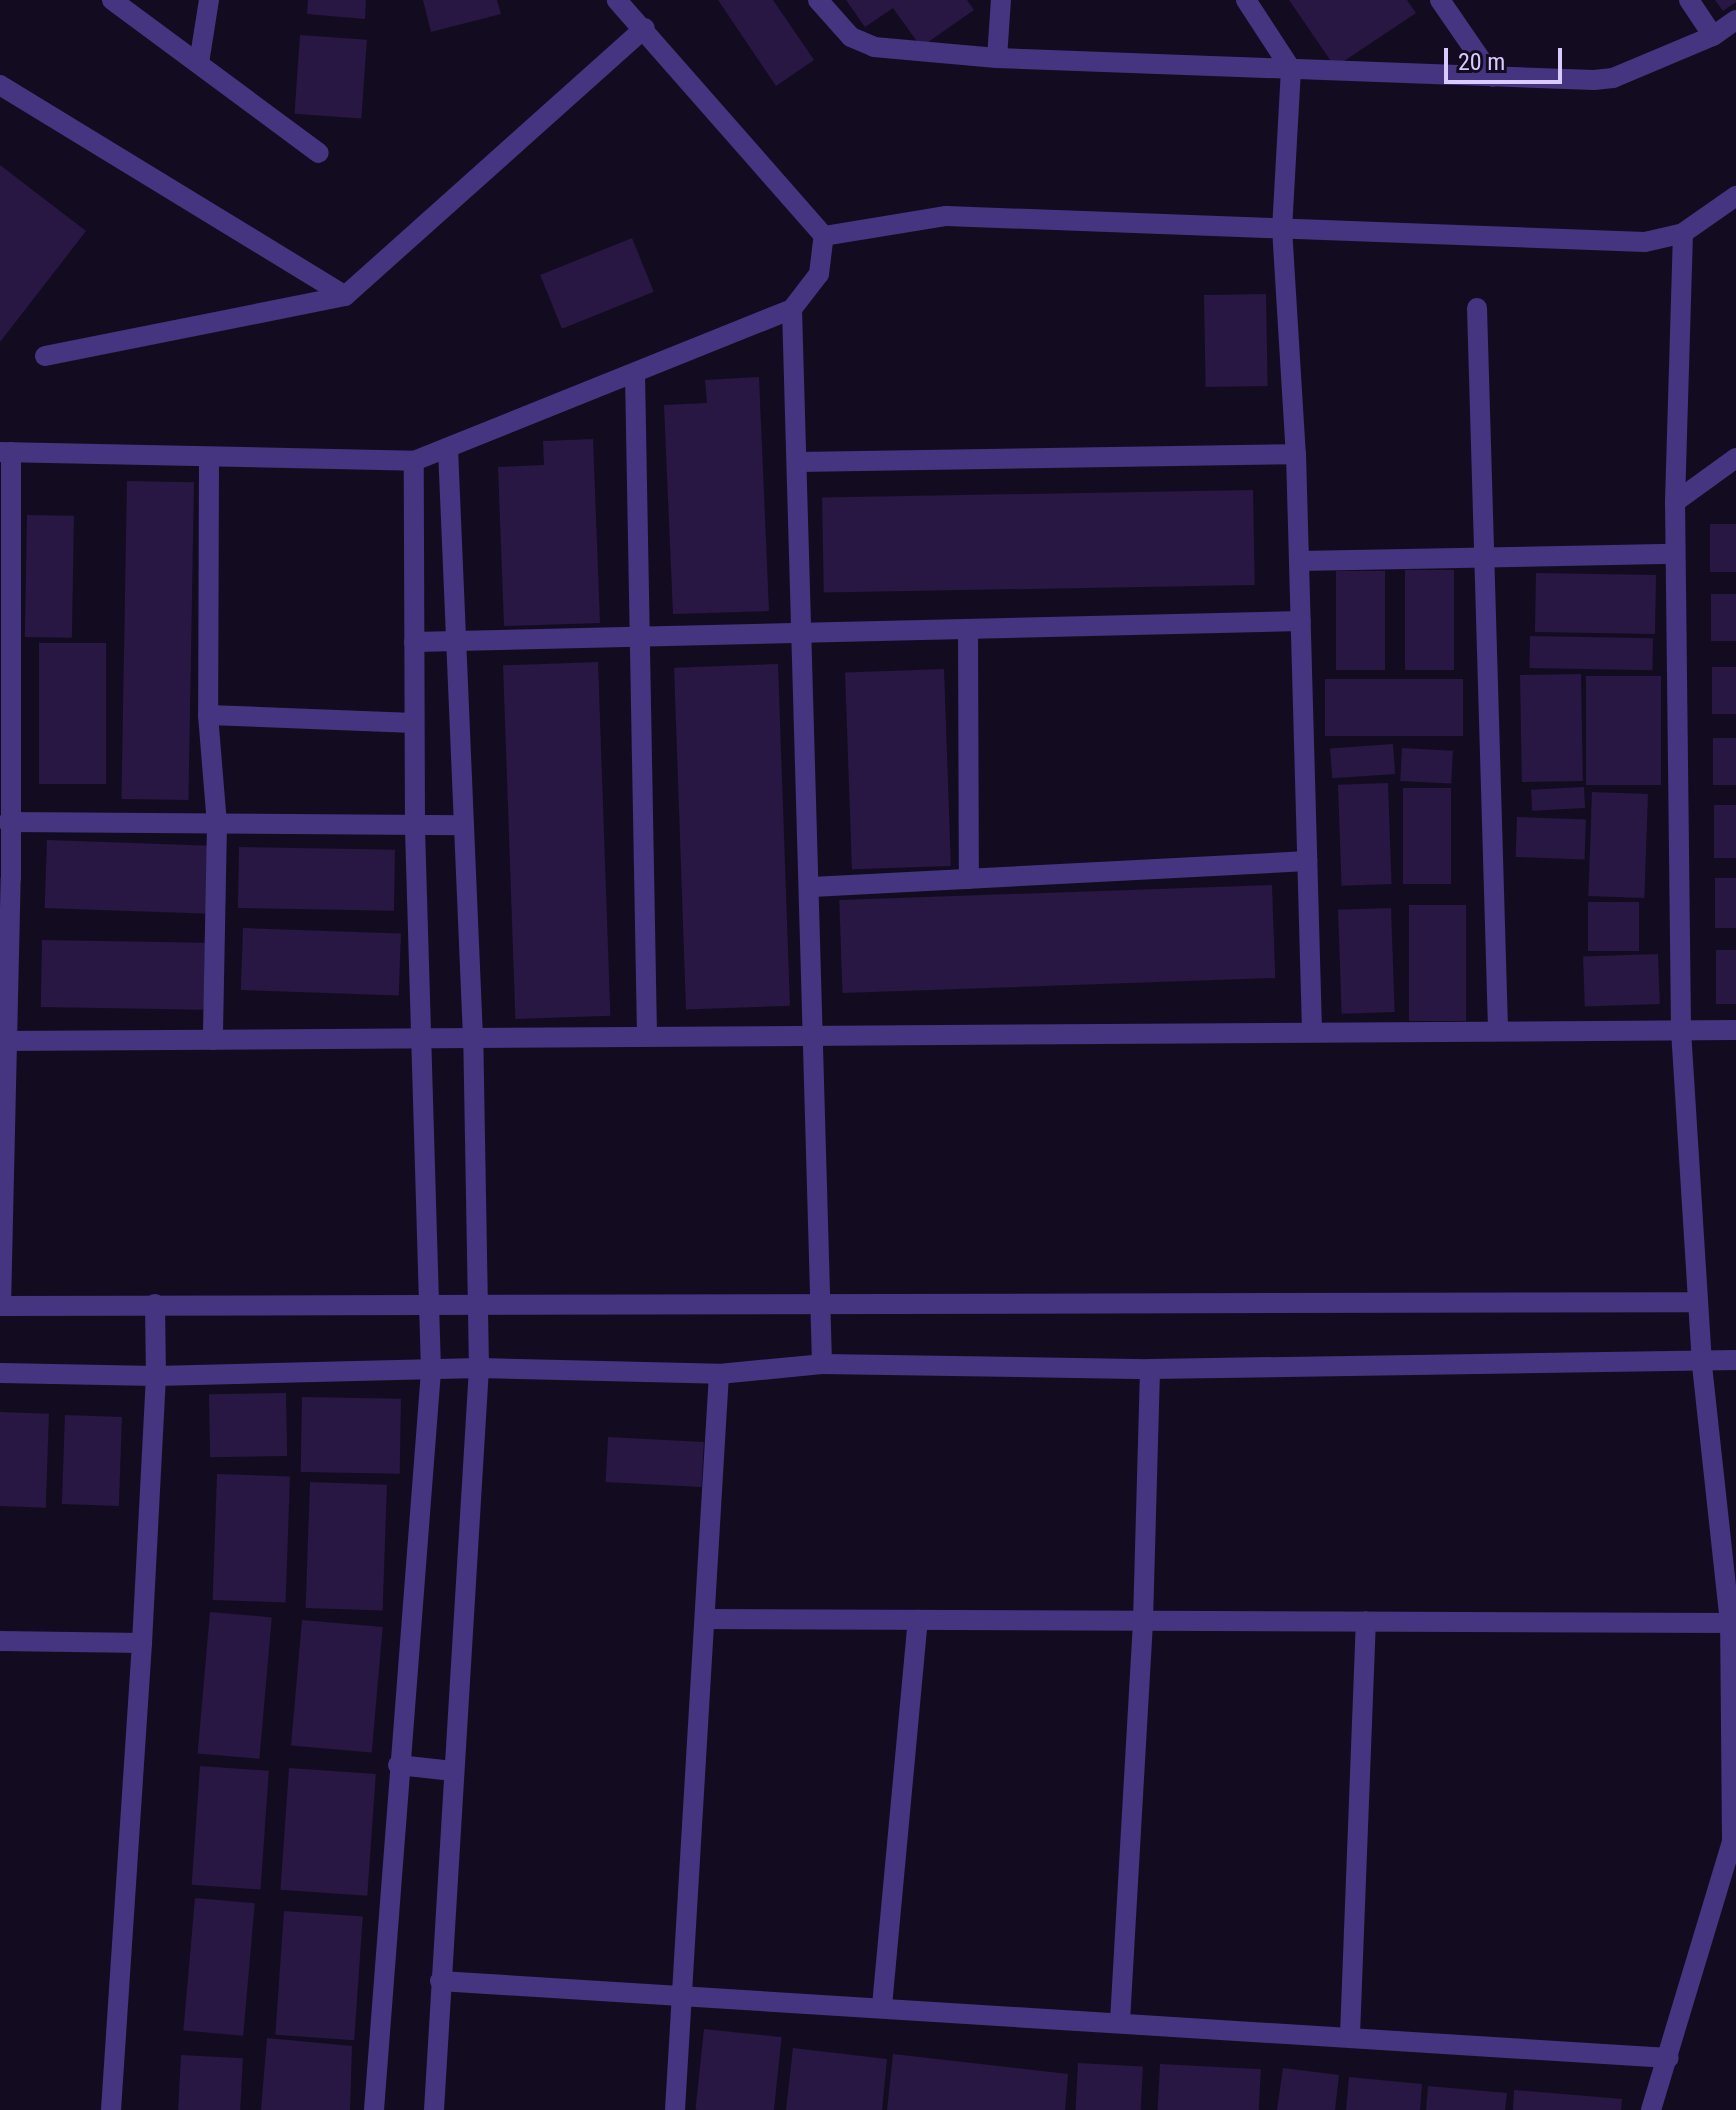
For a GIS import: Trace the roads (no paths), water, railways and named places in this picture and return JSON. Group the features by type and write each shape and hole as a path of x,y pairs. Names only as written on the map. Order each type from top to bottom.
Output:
{"street":[{"path":"112,0 319,153"},
{"path":"199,63 209,0"},
{"path":"818,0 851,37 865,45 997,58 1493,77 1613,78 1713,36 1736,20"},
{"path":"997,58 1001,0"},
{"path":"1246,0 1291,69 1282,228 1296,454 1312,1031"},
{"path":"1440,0 1493,77"},
{"path":"1689,0 1713,36"},
{"path":"623,2 824,236 819,274 792,309 414,461 209,461 6,452 8,822 0,1306 430,1301 821,1306 1698,1302"},
{"path":"45,356 345,296 645,28"},
{"path":"0,85 345,296"},
{"path":"824,236 946,216 1645,242 1683,233 1736,196"},
{"path":"1651,2110 1732,1841 1730,1623 1702,1364 1681,1028 1675,502 1683,233"},
{"path":"1477,308 1498,1029"},
{"path":"792,309 805,632 822,1364"},
{"path":"635,374 647,1036"},
{"path":"434,2110 479,1368 473,1038 448,448"},
{"path":"798,462 1296,454"},
{"path":"1675,502 1736,458"},
{"path":"209,461 208,715 217,824 213,1040"},
{"path":"374,2110 398,1765 431,1371 415,828 414,461"},
{"path":"1299,561 1675,554"},
{"path":"414,642 1301,621"},
{"path":"968,629 969,879"},
{"path":"208,715 414,723"},
{"path":"8,822 415,828 464,825"},
{"path":"812,887 1307,861"},
{"path":"3,1041 1498,1029 1736,1030"},
{"path":"111,2110 142,1643 156,1376 155,1304"},
{"path":"0,1373 156,1376 479,1368 719,1374 822,1364 1150,1369 1702,1364 1736,1360"},
{"path":"1120,2021 1143,1621 1150,1369"},
{"path":"675,2110 719,1374"},
{"path":"705,1619 1730,1623"},
{"path":"882,2006 918,1620"},
{"path":"1350,2035 1366,1621"},
{"path":"0,1641 142,1643"},
{"path":"398,1765 453,1771"},
{"path":"440,1981 1350,2035 1669,2058"}]}
